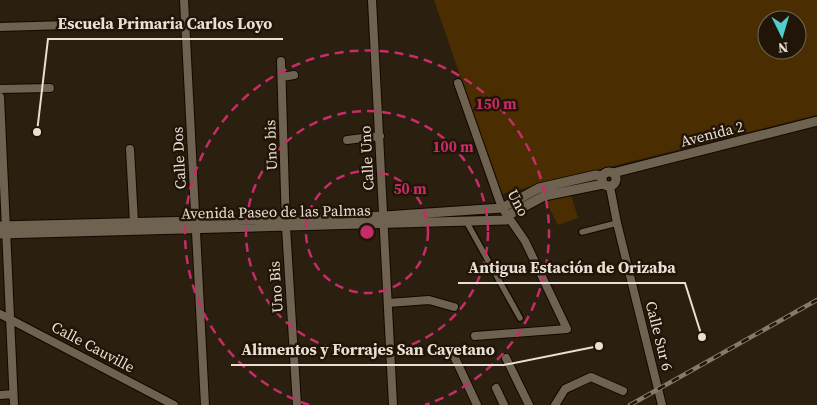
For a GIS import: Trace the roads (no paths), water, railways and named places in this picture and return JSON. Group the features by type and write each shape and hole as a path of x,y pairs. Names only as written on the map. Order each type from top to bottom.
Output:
{"street":[{"name":"Calle Dos","path":"184,0 205,405"},
{"name":"Calle Uno","path":"372,0 393,405"},
{"path":"0,27 102,24"},
{"name":"Uno bis","path":"281,61 286,224"},
{"path":"282,76 294,75"},
{"name":"Uno","path":"458,83 505,212 525,241 568,329 475,336"},
{"path":"0,89 50,88"},
{"path":"0,97 3,229 14,405"},
{"name":"Avenida 2","path":"613,174 817,121"},
{"path":"347,140 380,136"},
{"path":"130,149 134,222"},
{"name":"Avenida Paseo de las Palmas","path":"605,182 606,173 613,174"},
{"path":"605,182 616,182 616,176 613,174"},
{"name":"Avenida Paseo de las Palmas","path":"3,229 196,224 286,224 505,212 538,188 596,175 605,182"},
{"name":"Calle Sur 6","path":"605,182 662,405"},
{"name":"Avenida Paseo de las Palmas","path":"384,220 506,220 505,212"},
{"path":"466,221 520,318"},
{"name":"Avenida Paseo de las Palmas","path":"3,229 134,222 196,224"},
{"path":"582,232 617,223"},
{"name":"Uno Bis","path":"286,224 297,405"},
{"path":"388,302 429,300 454,307"},
{"name":"Calle Cauville","path":"0,314 174,405"},
{"path":"454,356 477,405"},
{"path":"506,358 529,405"},
{"path":"555,405 565,389 591,377 623,391"},
{"path":"496,388 504,405"},
{"path":"0,395 13,394"}],"railway":[{"path":"630,405 817,300"}],"place":[{"name":"Escuela Primaria Carlos Loyo","path":"37,132"},
{"name":"Antigua Estación de Orizaba","path":"702,337"},
{"name":"Alimentos y Forrajes San Cayetano","path":"599,346"}]}
